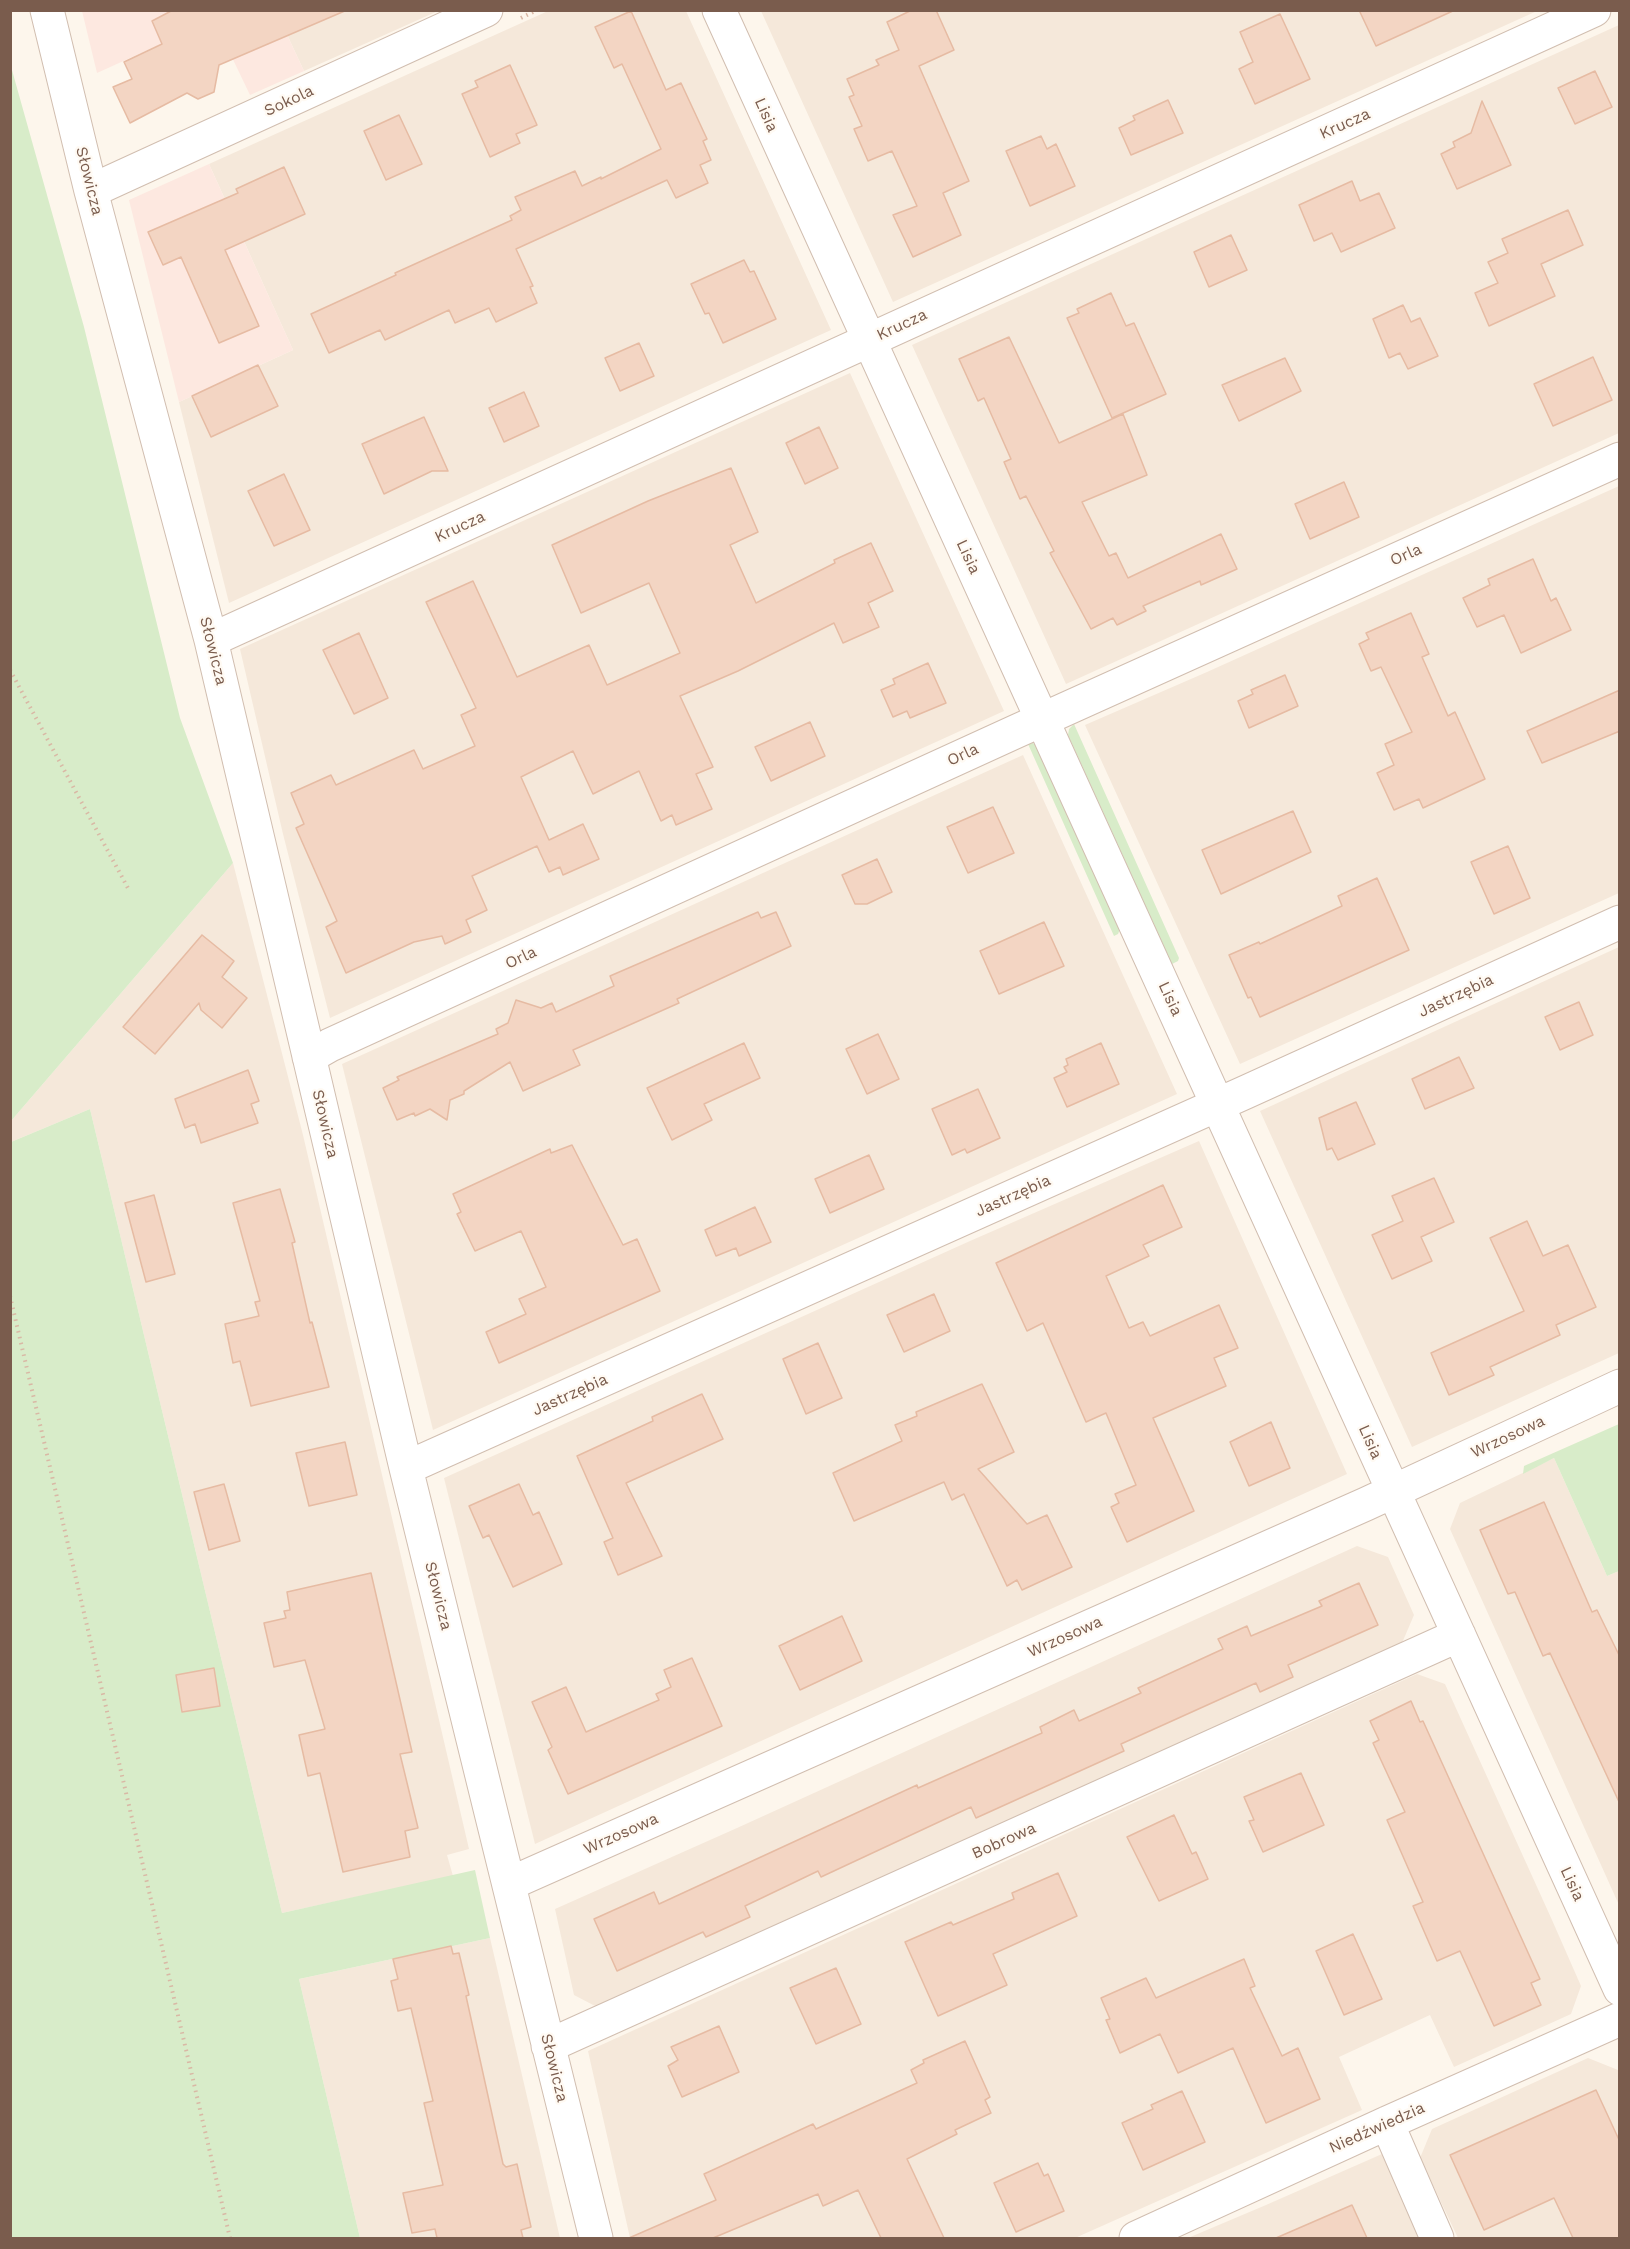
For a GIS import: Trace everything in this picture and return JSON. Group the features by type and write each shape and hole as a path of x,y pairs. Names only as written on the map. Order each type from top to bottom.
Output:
{"street":[{"name":"Słowicza","path":"47,10 92,191 211,640 406,1468 596,2238"},
{"name":"Sokola","path":"92,191 486,10"},
{"name":"Lisia","path":"719,10 1620,1989"},
{"name":"Krucza","path":"211,640 1594,10"},
{"name":"Orla","path":"309,1057 330,1045 1042,720 1620,459"},
{"name":"Jastrzębia","path":"406,1468 1620,922"},
{"name":"Wrzosowa","path":"509,1884 1392,1492 1620,1386"},
{"name":"Bobrowa","path":"548,2046 1459,1635"},
{"name":"Niedźwiedzia","path":"1136,2238 1620,2019"},
{"path":"1387,2123 1437,2238"}],"path":[{"path":"10,670 129,890"},
{"path":"10,1296 230,2238"}],"shaded area":[{"path":"82,11 276,11 304,71 250,95 214,20 97,73"},
{"path":"276,11 438,11 304,71"},
{"path":"548,11 686,11 831,330 229,603 179,402 293,350 209,164"},
{"path":"761,11 1537,11 893,302"},
{"path":"1619,25 1619,433 1066,684 912,345"},
{"path":"209,164 293,350 179,402 129,200"},
{"path":"850,373 1004,711 330,1018 283,834 240,649"},
{"path":"1619,486 1619,893 1240,1064 1085,725"},
{"path":"1023,755 1177,1094 433,1430 342,1064"},
{"path":"233,863 303,1135 469,1849 447,1855 453,1876 282,1913 90,1109 11,1142 11,1121"},
{"path":"1619,947 1619,1353 1412,1447 1260,1111"},
{"path":"1199,1141 1347,1474 535,1844 444,1478 970,1241"},
{"path":"1554,1458 1607,1576 1619,1571 1619,1905 1450,1529 1460,1503"},
{"path":"1357,1546 1388,1557 1414,1615 1402,1643 597,2007 574,1995 555,1909"},
{"path":"1417,1674 1445,1684 1552,1920 1581,1986 1571,2014 1454,2067 1430,2015 1339,2057 1362,2110 1075,2238 630,2238 588,2051"},
{"path":"490,1938 560,2238 360,2238 299,1979"},
{"path":"1588,2058 1618,2070 1619,2073 1619,2238 1458,2238 1420,2158 1432,2129"},
{"path":"1382,2154 1419,2238 1188,2238 1266,2205"}],"green space":[{"path":"10,63 84,327 180,718 233,863 11,1121"},
{"path":"1074,724 1179,958 1172,964 1068,735 1069,729"},
{"path":"1028,744 1036,745 1120,929 1114,936"},
{"path":"90,1109 282,1913 475,1870 490,1938 299,1979 360,2238 11,2238 11,1142"},
{"path":"1619,1424 1619,1571 1607,1576 1554,1458 1523,1474 1524,1466"}],"building":[{"path":"173,10 347,10 219,65 214,92 198,99 187,93 130,123 113,87 132,79 124,62 162,44 152,21"},
{"path":"912,10 936,10 954,50 919,66 969,181 943,193 961,235 913,257 893,215 917,206 892,151 868,161 854,129 862,126 849,97 854,95 847,79 879,65 876,60 899,50 887,22"},
{"path":"1359,10 1455,10 1376,46"},
{"path":"631,11 666,90 681,83 707,139 703,141 711,160 700,165 708,183 676,198 667,180 516,249 533,286 530,287 537,303 496,322 489,308 455,323 449,310 385,340 380,330 329,353 311,314 512,220 510,216 521,210 515,197 575,171 582,186 661,149 622,64 614,68 595,27"},
{"path":"1280,14 1310,79 1255,104 1239,69 1253,62 1240,32"},
{"path":"510,65 537,125 516,134 520,143 490,157 462,94 478,87 475,81"},
{"path":"1595,71 1612,107 1575,124 1558,88"},
{"path":"1168,100 1183,133 1131,155 1119,128 1135,120 1133,116"},
{"path":"1482,101 1511,165 1457,189 1441,154 1455,147 1453,142 1471,133"},
{"path":"399,115 422,164 386,180 364,131"},
{"path":"1041,136 1047,149 1056,144 1075,186 1030,206 1006,151"},
{"path":"284,167 305,214 225,250 259,326 219,343 181,257 163,265 148,232 238,193 236,189"},
{"path":"1352,181 1360,201 1379,193 1395,228 1341,252 1332,233 1314,241 1299,205"},
{"path":"1568,210 1583,245 1541,264 1555,296 1489,326 1475,293 1498,283 1488,262 1508,253 1502,239"},
{"path":"1231,235 1247,270 1209,287 1194,252"},
{"path":"744,260 750,272 754,271 776,319 723,343 709,313 705,314 691,284"},
{"path":"1111,293 1126,326 1134,323 1166,394 1112,418 1067,318 1079,313 1077,309"},
{"path":"1403,305 1411,322 1420,318 1438,356 1408,369 1400,353 1389,358 1373,319"},
{"path":"1009,337 1059,443 1123,414 1147,475 1082,502 1109,556 1116,553 1128,578 1221,534 1237,569 1201,585 1200,581 1143,606 1146,611 1117,625 1113,618 1091,629 1050,553 1054,551 1026,496 1020,499 1004,462 1011,459 984,398 978,401 959,359"},
{"path":"639,343 654,376 620,391 605,358"},
{"path":"1593,357 1612,400 1553,426 1534,384"},
{"path":"1285,358 1301,391 1239,421 1222,385"},
{"path":"258,365 278,406 211,437 192,396"},
{"path":"524,392 539,426 504,442 489,408"},
{"path":"424,417 448,471 432,471 384,494 362,444"},
{"path":"819,427 838,468 805,484 786,443"},
{"path":"731,468 758,532 730,545 756,603 835,563 834,560 871,543 893,591 868,603 879,627 843,643 834,623 738,671 680,696 713,767 696,774 712,809 676,825 672,815 661,821 639,771 593,794 573,751 521,777 549,840 583,824 599,859 563,875 560,867 549,872 537,846 472,876 487,910 466,920 471,932 445,944 442,936 414,942 346,973 326,927 337,921 296,828 304,824 291,793 331,775 336,785 414,750 423,769 475,746 461,715 476,708 426,602 473,581 517,677 589,645 607,685 680,653 649,583 581,613 552,545 648,501"},
{"path":"284,474 310,530 274,546 248,491"},
{"path":"1344,482 1359,517 1310,539 1295,504"},
{"path":"1533,559 1551,601 1556,598 1571,630 1521,653 1504,615 1477,627 1463,598 1490,585 1488,579"},
{"path":"1411,613 1429,654 1422,657 1448,716 1455,712 1485,779 1423,808 1419,799 1394,810 1377,773 1394,765 1385,744 1412,732 1381,667 1371,671 1359,644 1369,639 1366,633"},
{"path":"359,633 388,698 354,714 323,650"},
{"path":"928,663 946,703 910,718 907,711 893,717 881,690 895,684 893,679"},
{"path":"1285,675 1298,706 1249,728 1238,701 1253,694 1251,690"},
{"path":"1620,690 1620,731 1542,763 1527,731"},
{"path":"810,722 825,756 771,781 755,747"},
{"path":"993,807 1014,853 968,873 947,827"},
{"path":"1293,811 1311,852 1221,894 1202,850"},
{"path":"1508,846 1530,898 1494,914 1471,862"},
{"path":"877,859 892,892 867,904 855,904 842,875"},
{"path":"1377,878 1409,950 1260,1017 1251,997 1248,998 1229,955 1259,942 1260,944 1342,906 1338,896"},
{"path":"758,912 761,918 776,912 791,946 677,999 679,1003 573,1050 580,1065 523,1091 510,1062 464,1091 464,1094 450,1100 447,1120 430,1109 415,1116 414,1113 397,1120 383,1088 399,1080 397,1077 498,1034 496,1029 508,1023 516,1000 541,1008 552,1003 556,1012 614,986 610,976"},
{"path":"1044,922 1064,966 999,994 980,951"},
{"path":"202,935 234,961 222,977 247,998 222,1028 201,1010 199,1003 155,1054 123,1027"},
{"path":"1579,1002 1593,1035 1560,1050 1545,1017"},
{"path":"878,1034 899,1079 867,1094 846,1049"},
{"path":"744,1043 760,1078 704,1104 712,1120 672,1140 647,1088"},
{"path":"1101,1043 1119,1084 1067,1107 1054,1078 1067,1072 1064,1067 1068,1065 1066,1059"},
{"path":"1459,1057 1474,1088 1425,1109 1412,1079"},
{"path":"248,1070 259,1101 251,1104 258,1123 201,1143 195,1124 185,1128 175,1099"},
{"path":"978,1089 1000,1138 967,1153 965,1149 952,1155 932,1109"},
{"path":"1356,1102 1375,1144 1338,1160 1332,1148 1327,1150 1319,1118"},
{"path":"572,1145 623,1245 637,1239 660,1291 499,1363 486,1332 526,1314 519,1299 546,1287 521,1231 475,1251 457,1214 461,1212 453,1194 550,1149 551,1153"},
{"path":"869,1155 884,1189 830,1213 815,1179"},
{"path":"1434,1178 1454,1222 1421,1237 1432,1261 1392,1279 1372,1235 1403,1221 1392,1196"},
{"path":"1163,1185 1182,1227 1143,1245 1149,1256 1106,1276 1129,1328 1143,1322 1150,1336 1219,1305 1238,1348 1214,1358 1226,1386 1153,1418 1194,1511 1127,1542 1111,1507 1119,1503 1115,1494 1136,1485 1106,1413 1086,1422 1043,1323 1027,1331 996,1263"},
{"path":"280,1189 295,1242 292,1243 310,1323 312,1322 329,1387 251,1406 240,1361 233,1363 225,1324 259,1316 255,1302 260,1301 233,1203"},
{"path":"154,1195 175,1274 146,1282 125,1203"},
{"path":"755,1207 771,1242 739,1256 736,1248 716,1256 705,1230"},
{"path":"1527,1221 1543,1256 1568,1245 1596,1307 1556,1325 1560,1335 1490,1367 1494,1375 1449,1395 1431,1353 1524,1311 1490,1238"},
{"path":"934,1294 950,1331 904,1352 887,1315"},
{"path":"818,1343 842,1398 806,1414 783,1359"},
{"path":"982,1384 1014,1452 978,1469 1027,1524 1047,1515 1072,1567 1022,1590 1017,1580 1007,1586 964,1494 952,1500 944,1482 854,1521 833,1473 902,1441 895,1425 917,1416 916,1412"},
{"path":"702,1394 723,1439 626,1483 662,1556 618,1575 604,1542 613,1538 577,1456 653,1421 652,1417"},
{"path":"1271,1422 1290,1468 1249,1486 1230,1442"},
{"path":"345,1442 357,1495 309,1506 296,1453"},
{"path":"224,1484 240,1541 209,1550 194,1492"},
{"path":"519,1484 533,1515 539,1512 562,1564 513,1587 489,1535 483,1538 469,1506"},
{"path":"1544,1502 1592,1612 1597,1610 1620,1657 1620,1804 1550,1653 1543,1656 1515,1592 1508,1594 1480,1530"},
{"path":"371,1573 412,1752 400,1754 418,1828 405,1831 410,1857 343,1872 320,1773 308,1776 299,1735 325,1729 305,1660 274,1667 264,1623 286,1618 284,1611 290,1610 287,1592"},
{"path":"1359,1583 1378,1625 1288,1665 1293,1677 1260,1692 1256,1683 1121,1744 1124,1751 976,1818 971,1807 821,1877 818,1871 745,1906 750,1917 706,1937 703,1932 617,1971 594,1919 654,1892 659,1904 917,1785 918,1788 1042,1733 1040,1727 1074,1710 1079,1721 1141,1693 1138,1688 1223,1649 1218,1639 1247,1626 1251,1636 1322,1606 1319,1601"},
{"path":"842,1616 862,1661 800,1690 779,1646"},
{"path":"692,1658 722,1726 568,1794 548,1750 552,1747 532,1702 566,1687 586,1732 659,1700 656,1694 671,1687 664,1670"},
{"path":"214,1668 220,1706 182,1712 176,1675"},
{"path":"1411,1701 1420,1722 1423,1721 1540,1979 1531,1983 1541,2005 1494,2026 1460,1951 1437,1961 1413,1906 1423,1902 1387,1820 1405,1812 1373,1743 1379,1740 1370,1721"},
{"path":"1301,1773 1324,1825 1263,1852 1249,1821 1254,1820 1244,1797"},
{"path":"1174,1815 1192,1854 1196,1852 1208,1879 1159,1901 1127,1837"},
{"path":"1058,1873 1077,1916 993,1954 1007,1985 938,2016 905,1942 951,1922 953,1925 1014,1899 1012,1893"},
{"path":"1353,1934 1382,1999 1344,2015 1316,1951"},
{"path":"451,1946 453,1954 459,1953 469,1995 466,1996 503,2164 506,2167 517,2164 531,2227 521,2230 523,2238 437,2238 435,2229 412,2233 403,2193 443,2185 424,2103 433,2101 411,2008 398,2011 391,1981 398,1979 393,1959"},
{"path":"1244,1959 1255,1986 1250,1988 1282,2056 1298,2048 1320,2099 1266,2123 1233,2048 1178,2073 1160,2034 1120,2053 1106,2020 1110,2019 1101,1998 1146,1978 1156,1998"},
{"path":"836,1968 861,2024 816,2044 790,1988"},
{"path":"719,2026 739,2072 682,2097 668,2066 678,2060 671,2047"},
{"path":"965,2041 990,2097 985,2100 991,2113 955,2130 957,2134 907,2159 944,2238 881,2238 858,2190 823,2206 818,2194 713,2238 629,2238 716,2200 704,2174 813,2124 816,2129 917,2083 911,2070 924,2063 923,2060"},
{"path":"1596,2090 1620,2142 1620,2238 1573,2238 1554,2198 1484,2230 1450,2155"},
{"path":"1182,2091 1205,2142 1143,2170 1122,2123 1153,2109 1151,2105"},
{"path":"1038,2163 1044,2176 1048,2174 1064,2211 1016,2232 994,2183"},
{"path":"1352,2205 1367,2238 1276,2238"}]}
